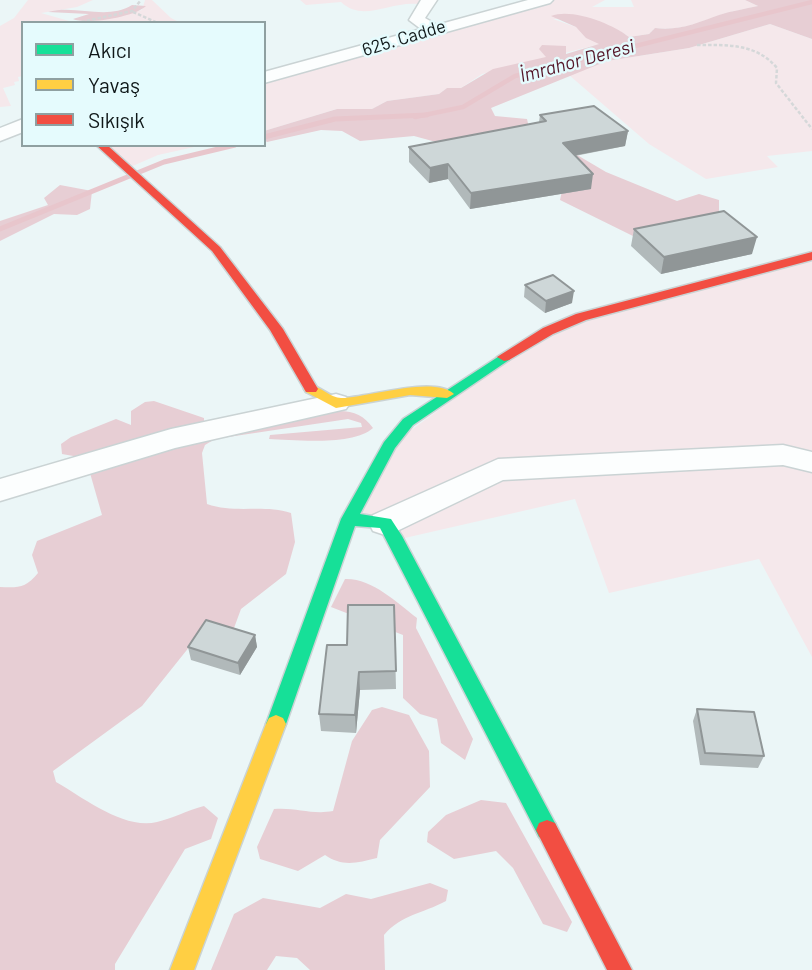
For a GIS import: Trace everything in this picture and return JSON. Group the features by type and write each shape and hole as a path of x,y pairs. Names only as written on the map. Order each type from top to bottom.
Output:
{"street":[{"path":"429,0 418,20 432,29"},
{"name":"625. Cadde","path":"266,77 432,29 545,0"},
{"path":"0,135 21,126"},
{"path":"103,147 216,249 276,329 297,369 313,392 336,403"},
{"path":"182,970 265,754 348,519 389,446 408,422 447,394 548,331 581,317 812,256"},
{"path":"0,490 172,439 336,403 410,391 447,394"},
{"path":"348,519 385,523 498,470 783,455 812,462"},
{"path":"385,523 621,970"}],"path":[{"path":"132,11 141,0"},
{"path":"85,21 132,11 154,21"},
{"path":"697,45 747,47 762,51 777,68 776,83 812,129"}],"shaded area":[{"path":"28,0 93,0 77,7 41,13 69,21 21,21 21,76 18,77 19,81 14,82 15,85 3,88 11,106 0,107 0,26 14,18"},
{"path":"145,0 152,0 177,21 91,21 142,10"},
{"path":"300,0 422,0 418,4 358,11 341,2 306,5"},
{"path":"545,0 605,0 592,7 634,7 631,0 745,0 758,6 689,26 655,28 649,34 629,37 602,24 553,19 576,27 600,44 482,74 461,88 447,88 439,94 387,101 372,109 337,109 266,130 266,77"},
{"path":"745,0 812,0 812,39 770,24 689,48 607,61 491,108 495,116 527,119 530,132 567,149 606,172 677,201 699,194 719,200 719,212 659,236 637,238 560,200 565,177 414,136 360,141 342,131 321,130 266,141 266,130 337,109 372,109 387,101 439,94 447,88 461,88 493,69 546,57 539,49 542,45 566,46 566,54 599,44 586,38 576,27 551,16 581,16 613,27 629,37 649,34 655,28 680,27 758,6"},
{"path":"132,5 146,6 132,14 99,20 73,19 89,14 48,12 112,12"},
{"path":"770,24 812,39 812,151 767,156 778,167 706,179 649,144 569,75 607,61 689,48"},
{"path":"103,147 194,147 158,155 128,168"},
{"path":"60,185 92,191 90,209 77,215 54,214 0,241 0,221 48,205 44,198"},
{"path":"812,256 812,657 759,559 609,593 575,499 396,540 349,519 389,446 548,331"},
{"path":"154,401 204,418 204,423 339,411 359,415 373,428 364,434 338,440 269,439 270,435 362,427 361,423 348,419 215,439 205,445 202,453 207,504 291,513 295,542 286,574 241,609 234,628 214,629 198,636 142,706 53,771 56,782 105,811 131,821 157,822 204,806 218,818 211,839 185,849 115,964 115,970 0,970 0,587 21,586 30,582 38,573 32,555 37,541 102,515 90,473 79,457 62,454 61,444 71,437 116,419 131,425 131,411 145,402"},
{"path":"345,579 365,582 392,598 417,618 416,628 473,739 465,760 441,743 437,719 420,714 403,698 403,635 331,607"},
{"path":"382,707 409,715 429,751 430,787 380,840 377,858 344,863 325,855 298,871 260,859 257,847 274,809 333,811 352,741 372,710"},
{"path":"481,800 506,803 572,922 567,932 543,924 513,868 496,851 454,859 427,842 428,832 446,815"},
{"path":"430,883 448,890 446,901 405,918 384,935 385,970 310,970 297,958 276,956 267,970 211,970 234,914 263,898 320,908 346,894 371,899"}],"building":[{"path":"594,106 628,131 563,143 593,174 471,193 448,164 430,168 409,147 546,121 540,115"},
{"path":"724,211 757,237 664,257 634,229"},
{"path":"553,275 574,291 546,301 525,285"},
{"path":"348,605 394,605 396,671 359,672 355,715 319,714 327,645 347,645"},
{"path":"206,620 255,635 238,663 188,647"},
{"path":"697,709 754,712 764,756 705,753"}],"waterway":[{"name":"İmrahor Deresi","path":"424,115 463,107 515,76 812,2"},
{"name":"İmrahor Deresi","path":"266,136 335,119 424,115"},
{"name":"İmrahor Deresi","path":"415,117 424,115"},
{"name":"İmrahor Deresi","path":"0,229 164,162 227,147"}],"traffic: fast":[{"path":"276,724 349,519 389,446 408,422 504,357"},
{"path":"349,519 385,523 396,540 547,830"}],"traffic: slow":[{"path":"311,389 336,403 410,391 447,394"},
{"path":"182,970 276,724"}],"traffic: jam":[{"path":"103,147 216,249 276,329 311,389"},
{"path":"504,357 548,331 581,317 812,256"},
{"path":"547,830 620,970"}]}
